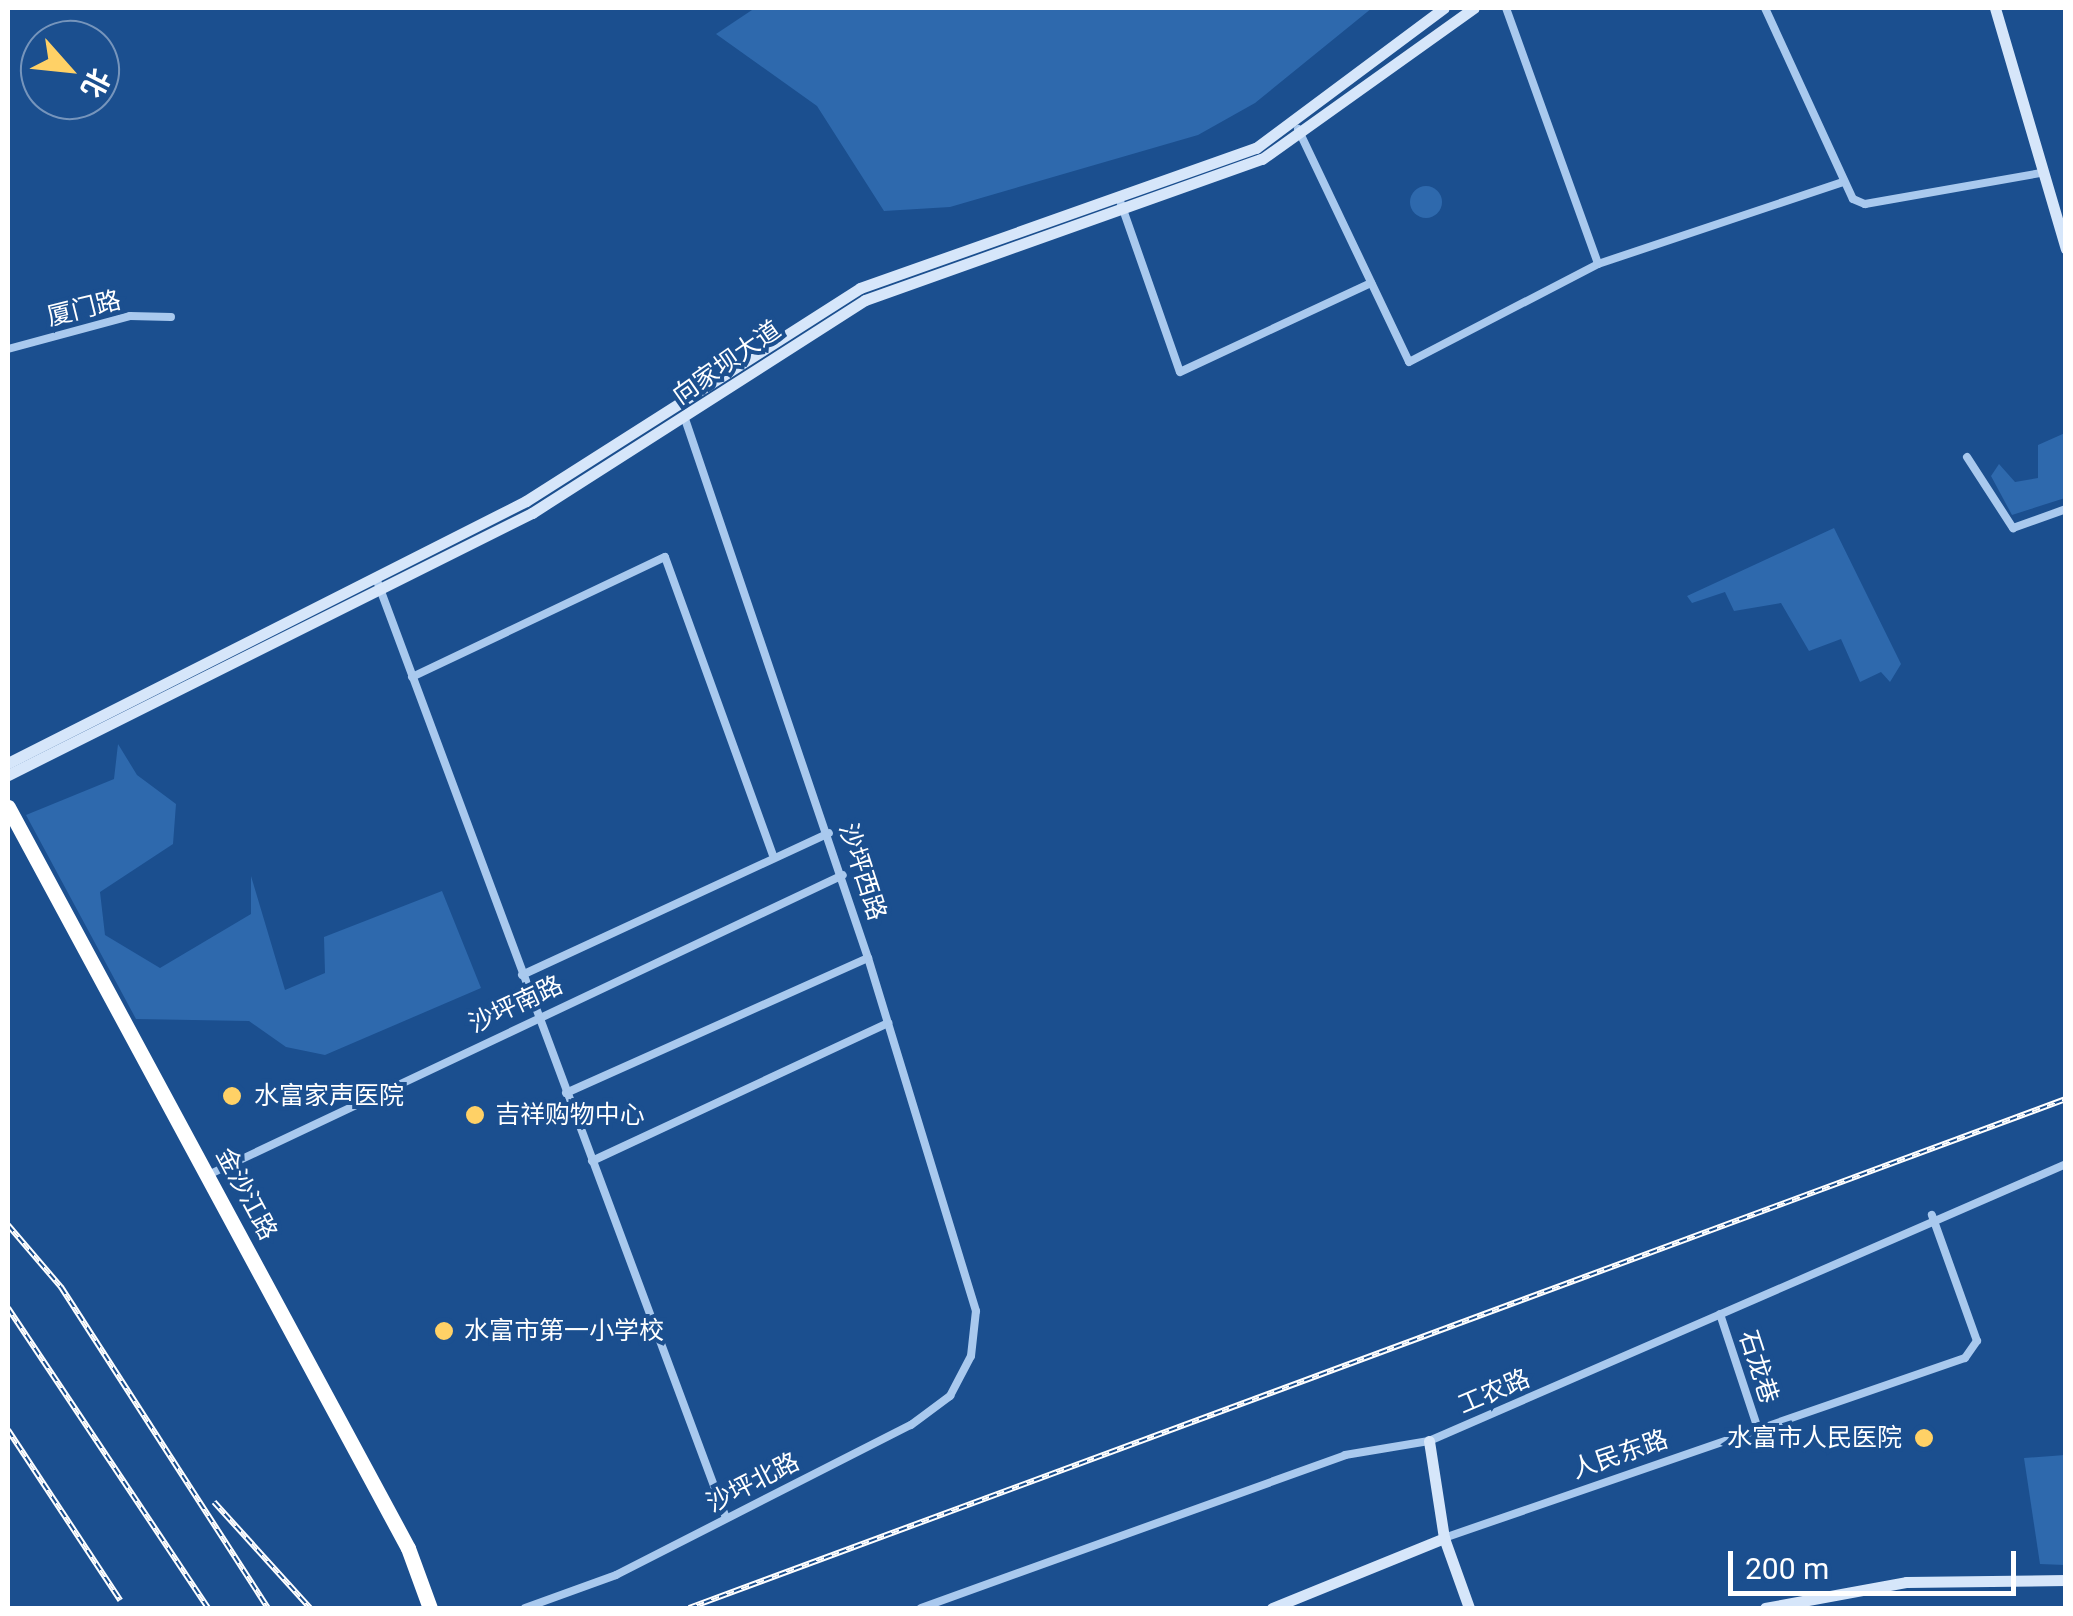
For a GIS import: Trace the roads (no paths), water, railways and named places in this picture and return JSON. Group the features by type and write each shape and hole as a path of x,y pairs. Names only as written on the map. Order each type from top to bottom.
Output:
{"highway":[{"name":"金沙江路","path":"10,813 410,1550 430,1608"}],"main road":[{"name":"向家坝大道","path":"1299,131 1444,8"},
{"name":"向家坝大道","path":"8,776 378,584 683,413 876,294 1121,204 1223,178 1299,131 1420,39 1474,8"},
{"path":"1995,8 2066,249"},
{"name":"向家坝大道","path":"8,763 378,584"},
{"path":"1429,1441 1444,1538 1469,1608"},
{"name":"人民东路","path":"1272,1608 1444,1538"},
{"path":"1765,1608 1906,1582 2066,1580"}],"street":[{"path":"1506,8 1598,264"},
{"path":"1765,8 1843,182 1865,204 2041,173"},
{"path":"1299,131 1409,362 1598,264 1843,182"},
{"path":"1121,204 1180,372 1371,283"},
{"name":"厦门路","path":"8,349 130,316 171,317"},
{"name":"沙坪西路","path":"683,413 843,875 976,1311 971,1356"},
{"path":"1967,456 2012,528 2065,511"},
{"path":"412,677 665,557 772,854"},
{"path":"378,584 726,1518"},
{"path":"522,975 829,833"},
{"name":"沙坪南路","path":"208,1175 537,1016 843,875"},
{"path":"566,1093 868,958"},
{"path":"592,1161 888,1023"},
{"name":"工农路","path":"920,1608 1345,1455 1429,1441 1720,1314 1932,1215 2066,1164"},
{"name":"人民东路","path":"1444,1538 1965,1358 1977,1341 1932,1215"},
{"name":"石龙巷","path":"1720,1314 1759,1432"},
{"name":"沙坪北路","path":"525,1608 726,1518 911,1425 950,1396 971,1356"}],"railway":[{"path":"689,1608 2066,1099"},
{"path":"8,1225 61,1287 268,1608"},
{"path":"8,1308 208,1608"},
{"path":"8,1430 120,1600"},
{"path":"214,1502 310,1608"}],"place":[{"name":"水富家声医院","path":"232,1096"},
{"name":"吉祥购物中心","path":"475,1115"},
{"name":"水富市第一小学校","path":"444,1331"},
{"name":"水富市人民医院","path":"1924,1438"}]}
